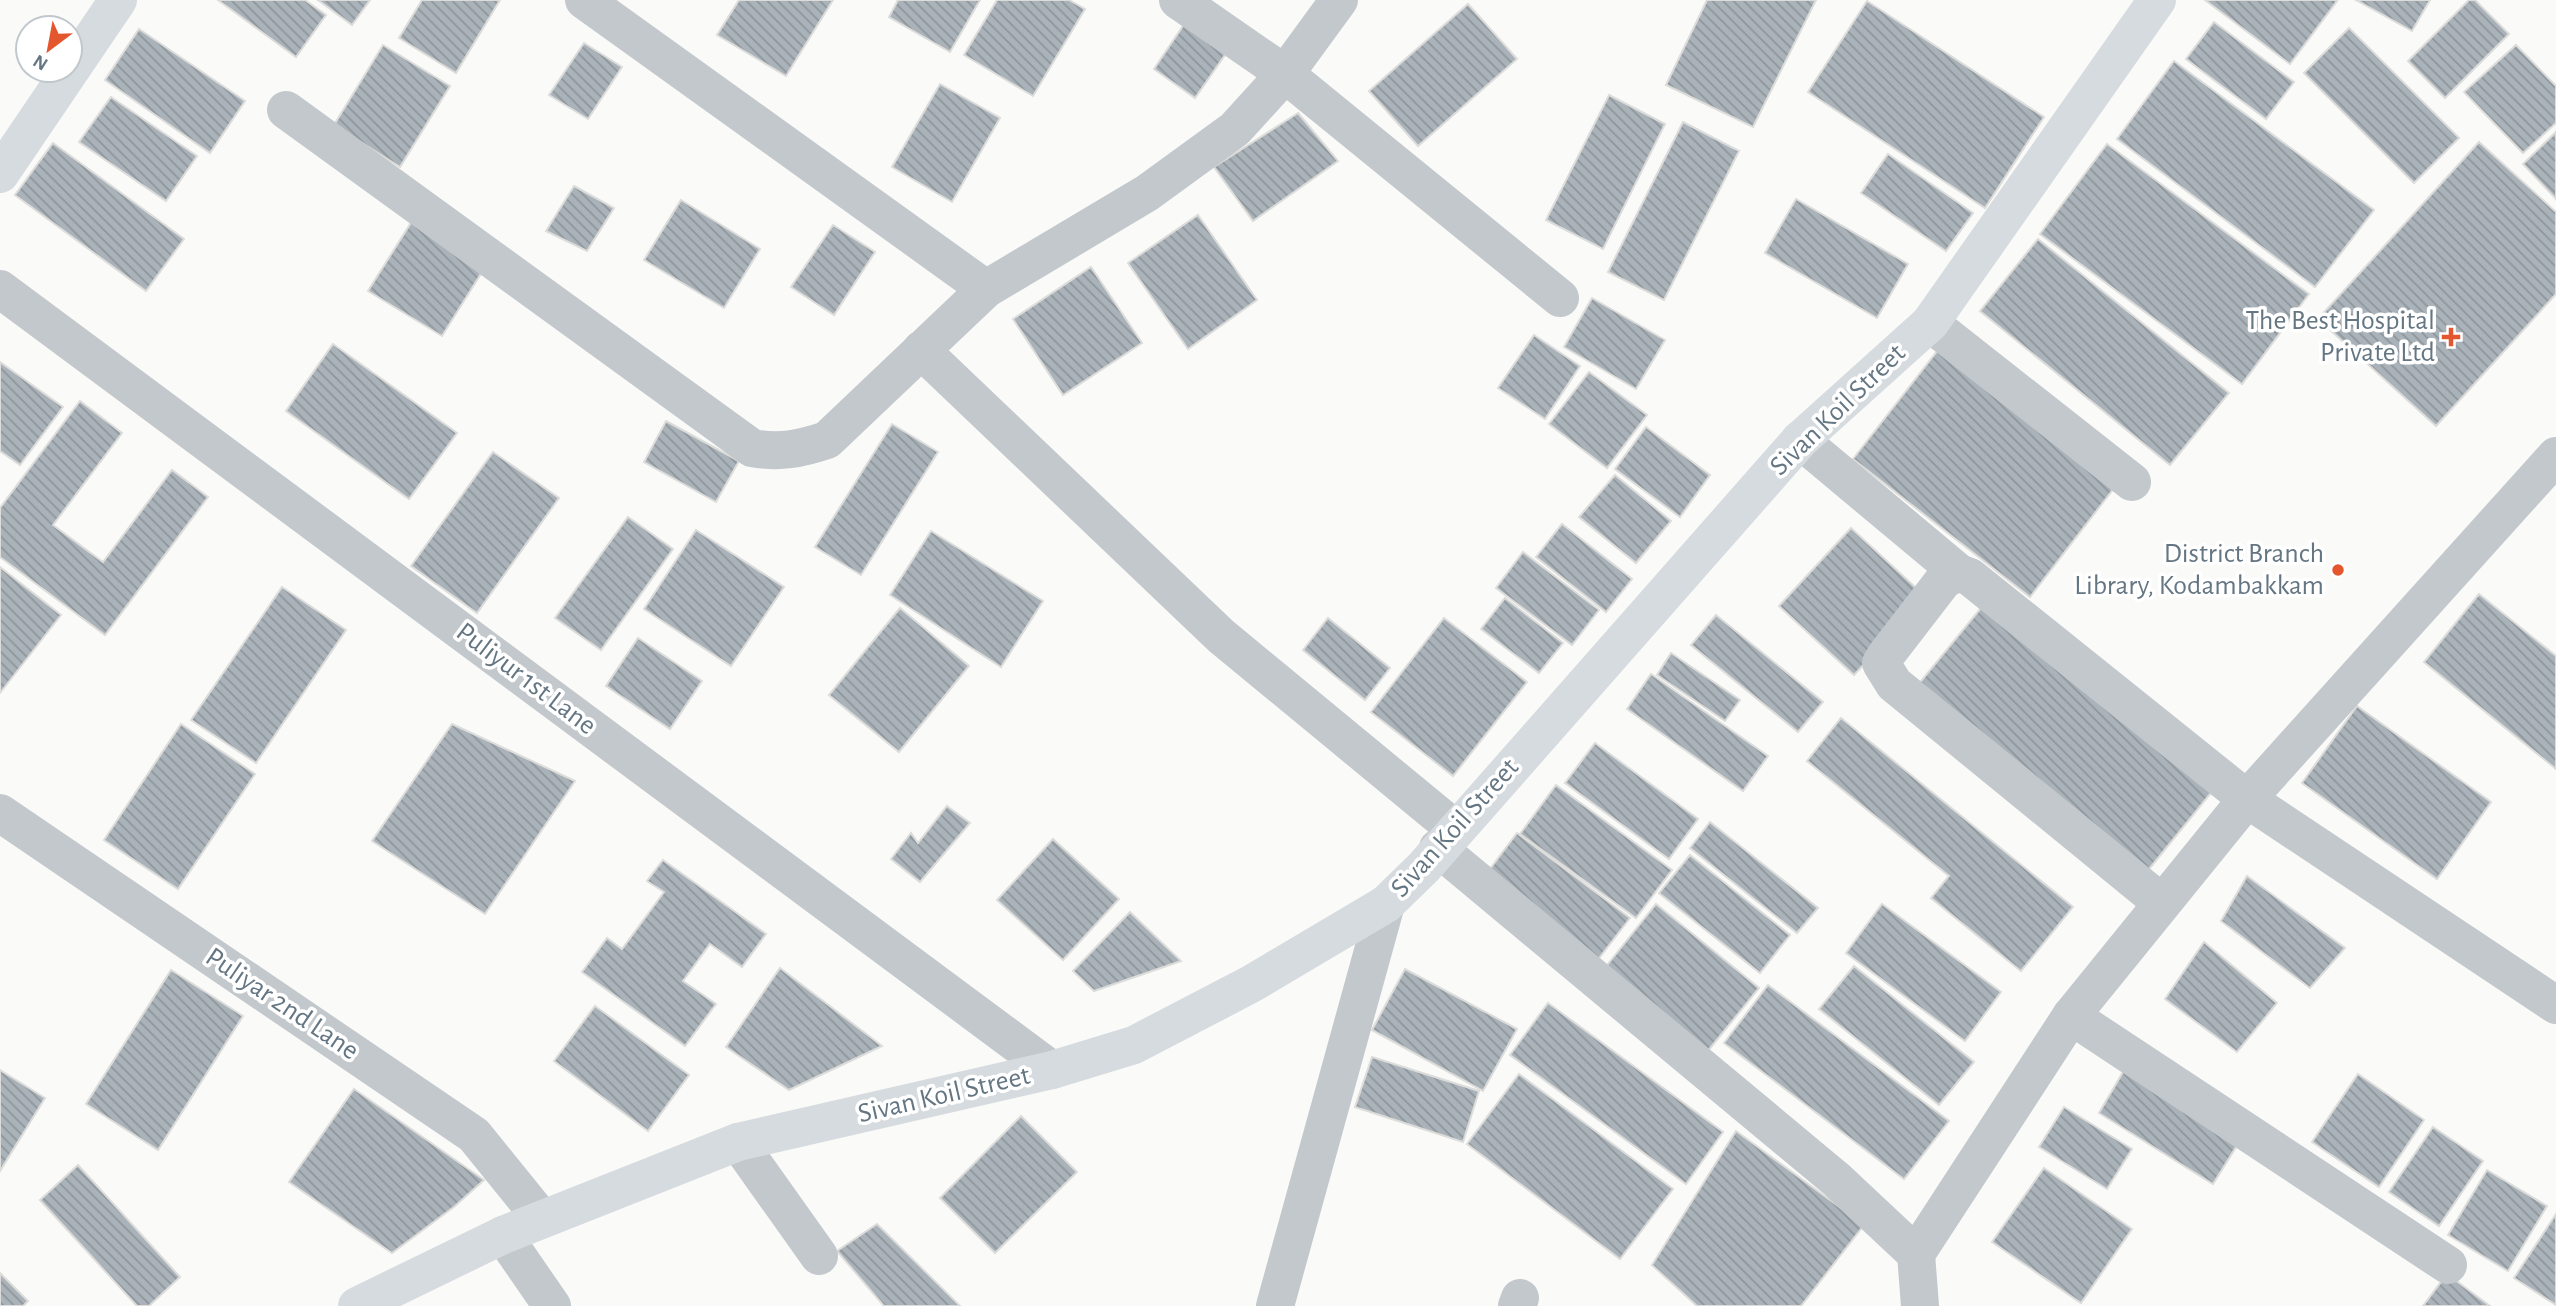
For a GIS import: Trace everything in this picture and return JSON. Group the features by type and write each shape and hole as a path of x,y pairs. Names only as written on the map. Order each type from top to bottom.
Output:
{"street":[{"path":"0,174 118,0"},
{"path":"584,0 986,289"},
{"path":"1178,0 1284,74 1560,298"},
{"path":"285,110 752,448 777,452 801,449 827,440 986,289 1147,193 1235,129 1284,74 1339,0"},
{"name":"Sivan Koil Street","path":"357,1306 542,1219 738,1142 1052,1070 1134,1045 1251,984 1386,904 1800,440 1930,323 2157,0"},
{"name":"Puliyur 1st Lane","path":"0,289 1052,1070"},
{"path":"1930,323 2132,482"},
{"path":"920,350 1221,636 1446,839 1837,1180 1916,1254"},
{"path":"1800,440 1840,470 1958,572 1970,577 2247,799 2556,1005"},
{"path":"1920,1306 1916,1254 2071,1016 2247,799 2556,456"},
{"path":"1958,572 1943,581 1886,655 1881,663 1883,671 1894,684 2162,903"},
{"name":"Puliyar 2nd Lane","path":"0,813 474,1135 542,1219"},
{"path":"1275,1306 1386,904"},
{"path":"2071,1016 2448,1265"},
{"path":"738,1142 819,1256"},
{"path":"503,1236 552,1306"}],"building":[{"path":"218,0 305,0 326,15 296,57"},
{"path":"318,0 370,0 352,25"},
{"path":"422,0 500,0 456,73 399,38"},
{"path":"739,0 833,0 786,76 717,35"},
{"path":"898,0 980,0 950,52 889,17"},
{"path":"997,0 1069,0 1085,9 1033,96 964,55"},
{"path":"1707,0 1816,0 1753,127 1666,85"},
{"path":"2205,0 2335,0 2337,1 2290,64"},
{"path":"2356,0 2430,0 2412,31"},
{"path":"2469,0 2475,0 2509,34 2445,98 2408,61"},
{"path":"1867,1 2044,117 1985,208 1808,92"},
{"path":"1468,4 1517,59 1418,146 1369,91"},
{"path":"2214,22 2294,82 2266,119 2186,59"},
{"path":"1185,23 1227,52 1195,98 1154,69"},
{"path":"2349,28 2459,138 2414,183 2304,73"},
{"path":"139,29 245,101 210,153 105,80"},
{"path":"584,43 622,67 588,119 549,95"},
{"path":"383,45 450,86 400,167 334,125"},
{"path":"2516,45 2556,86 2556,123 2523,153 2464,92"},
{"path":"2174,61 2374,210 2315,287 2117,139"},
{"path":"940,84 1000,118 952,202 892,167"},
{"path":"1609,95 1665,124 1603,249 1546,220"},
{"path":"111,97 197,156 166,201 79,142"},
{"path":"1298,113 1338,161 1253,221 1214,167"},
{"path":"1683,122 1739,151 1664,300 1608,272"},
{"path":"2556,132 2556,199 2523,164"},
{"path":"2479,142 2556,212 2556,294 2436,426 2318,319"},
{"path":"53,143 184,239 146,291 15,195"},
{"path":"2107,144 2309,294 2242,384 2040,234"},
{"path":"1888,154 1973,213 1946,251 1861,193"},
{"path":"574,186 614,208 587,251 546,231"},
{"path":"1796,199 1908,264 1877,318 1765,253"},
{"path":"681,200 760,249 724,308 644,260"},
{"path":"1198,215 1257,300 1188,349 1128,263"},
{"path":"414,218 487,264 442,336 368,291"},
{"path":"833,225 875,252 834,315 791,287"},
{"path":"2038,239 2229,393 2170,465 1980,311"},
{"path":"1091,267 1142,343 1063,395 1013,319"},
{"path":"1592,298 1665,340 1636,389 1564,347"},
{"path":"1534,335 1580,366 1545,419 1498,388"},
{"path":"333,344 457,433 409,499 286,411"},
{"path":"1942,345 2118,483 2030,597 1853,459"},
{"path":"0,362 63,407 20,465 0,451"},
{"path":"1589,372 1647,415 1607,468 1549,424"},
{"path":"80,401 122,433 53,525 103,562 172,470 208,497 105,635 0,557 0,508"},
{"path":"666,421 739,461 716,502 644,462"},
{"path":"892,424 938,452 861,575 815,547"},
{"path":"1646,427 1710,475 1680,517 1615,469"},
{"path":"493,452 559,498 477,613 411,566"},
{"path":"1615,475 1671,521 1636,563 1579,517"},
{"path":"628,517 673,549 601,650 555,618"},
{"path":"1562,524 1632,579 1606,612 1536,557"},
{"path":"1851,528 1926,597 1854,675 1779,606"},
{"path":"696,530 784,587 731,666 644,609"},
{"path":"931,531 1043,601 1001,667 890,595"},
{"path":"1523,552 1599,610 1572,645 1496,588"},
{"path":"0,567 61,615 0,693"},
{"path":"282,587 346,630 256,763 191,720"},
{"path":"2479,594 2556,656 2556,769 2424,662"},
{"path":"1990,597 2219,783 2141,879 1912,692"},
{"path":"1505,598 1563,643 1539,673 1481,629"},
{"path":"900,608 969,666 899,752 829,695"},
{"path":"1716,615 1823,702 1798,732 1691,645"},
{"path":"1328,618 1390,668 1365,700 1303,650"},
{"path":"1444,618 1527,682 1453,776 1371,712"},
{"path":"638,638 702,681 670,729 606,686"},
{"path":"1671,653 1740,700 1725,721 1657,675"},
{"path":"1651,674 1768,756 1743,791 1627,709"},
{"path":"2357,706 2491,802 2437,879 2302,783"},
{"path":"1841,718 2073,907 2021,971 1931,898 1949,876 1807,761"},
{"path":"181,724 255,774 178,889 104,840"},
{"path":"452,724 575,781 485,914 372,841"},
{"path":"1595,743 1698,819 1669,859 1565,783"},
{"path":"1556,785 1672,870 1636,918 1520,834"},
{"path":"947,806 970,823 920,882 891,859 911,833 918,843"},
{"path":"1710,822 1818,908 1797,933 1690,848"},
{"path":"1517,833 1630,918 1596,962 1484,877"},
{"path":"1053,839 1119,899 1063,960 997,900"},
{"path":"1690,855 1790,935 1760,973 1659,893"},
{"path":"663,860 766,934 742,967 710,944 683,981 716,1004 685,1046 582,972 607,938 622,949 664,892 647,881"},
{"path":"2247,876 2345,948 2310,988 2221,921"},
{"path":"1656,904 1759,988 1707,1052 1604,969"},
{"path":"1882,904 2001,992 1965,1041 1846,953"},
{"path":"1130,912 1181,961 1094,991 1073,971"},
{"path":"2204,942 2277,1003 2237,1052 2165,999"},
{"path":"1854,966 1974,1062 1939,1105 1819,1009"},
{"path":"780,968 882,1046 789,1090 726,1047"},
{"path":"1405,969 1517,1029 1483,1091 1372,1030"},
{"path":"171,970 243,1016 158,1150 86,1104"},
{"path":"1768,985 1949,1121 1904,1179 1724,1043"},
{"path":"1548,1003 1723,1132 1686,1184 1510,1055"},
{"path":"595,1006 689,1075 648,1131 554,1061"},
{"path":"1372,1057 1479,1091 1463,1142 1355,1107"},
{"path":"2126,1067 2241,1139 2213,1184 2099,1113"},
{"path":"0,1070 45,1098 0,1171"},
{"path":"1519,1074 1673,1189 1620,1259 1467,1144"},
{"path":"2358,1074 2424,1120 2379,1187 2312,1142"},
{"path":"354,1089 484,1180 455,1206 392,1253 289,1182"},
{"path":"2064,1107 2132,1149 2107,1189 2039,1147"},
{"path":"1021,1116 1077,1172 995,1253 940,1198"},
{"path":"2433,1127 2483,1161 2439,1226 2389,1192"},
{"path":"1736,1131 1864,1225 1801,1306 1697,1306 1652,1265"},
{"path":"78,1165 180,1277 149,1306 137,1306 40,1200"},
{"path":"2044,1168 2132,1229 2081,1303 1992,1242"},
{"path":"2487,1170 2547,1206 2508,1271 2448,1235"},
{"path":"2556,1214 2556,1305 2514,1278"},
{"path":"877,1224 960,1306 884,1306 837,1251"},
{"path":"0,1273 28,1301 23,1306 0,1306"},
{"path":"2447,1274 2490,1306 2423,1306"}],"place":[{"name":"The Best Hospital Private Ltd","path":"2451,337"},
{"name":"District Branch Library, Kodambakkam","path":"2338,570"}]}
